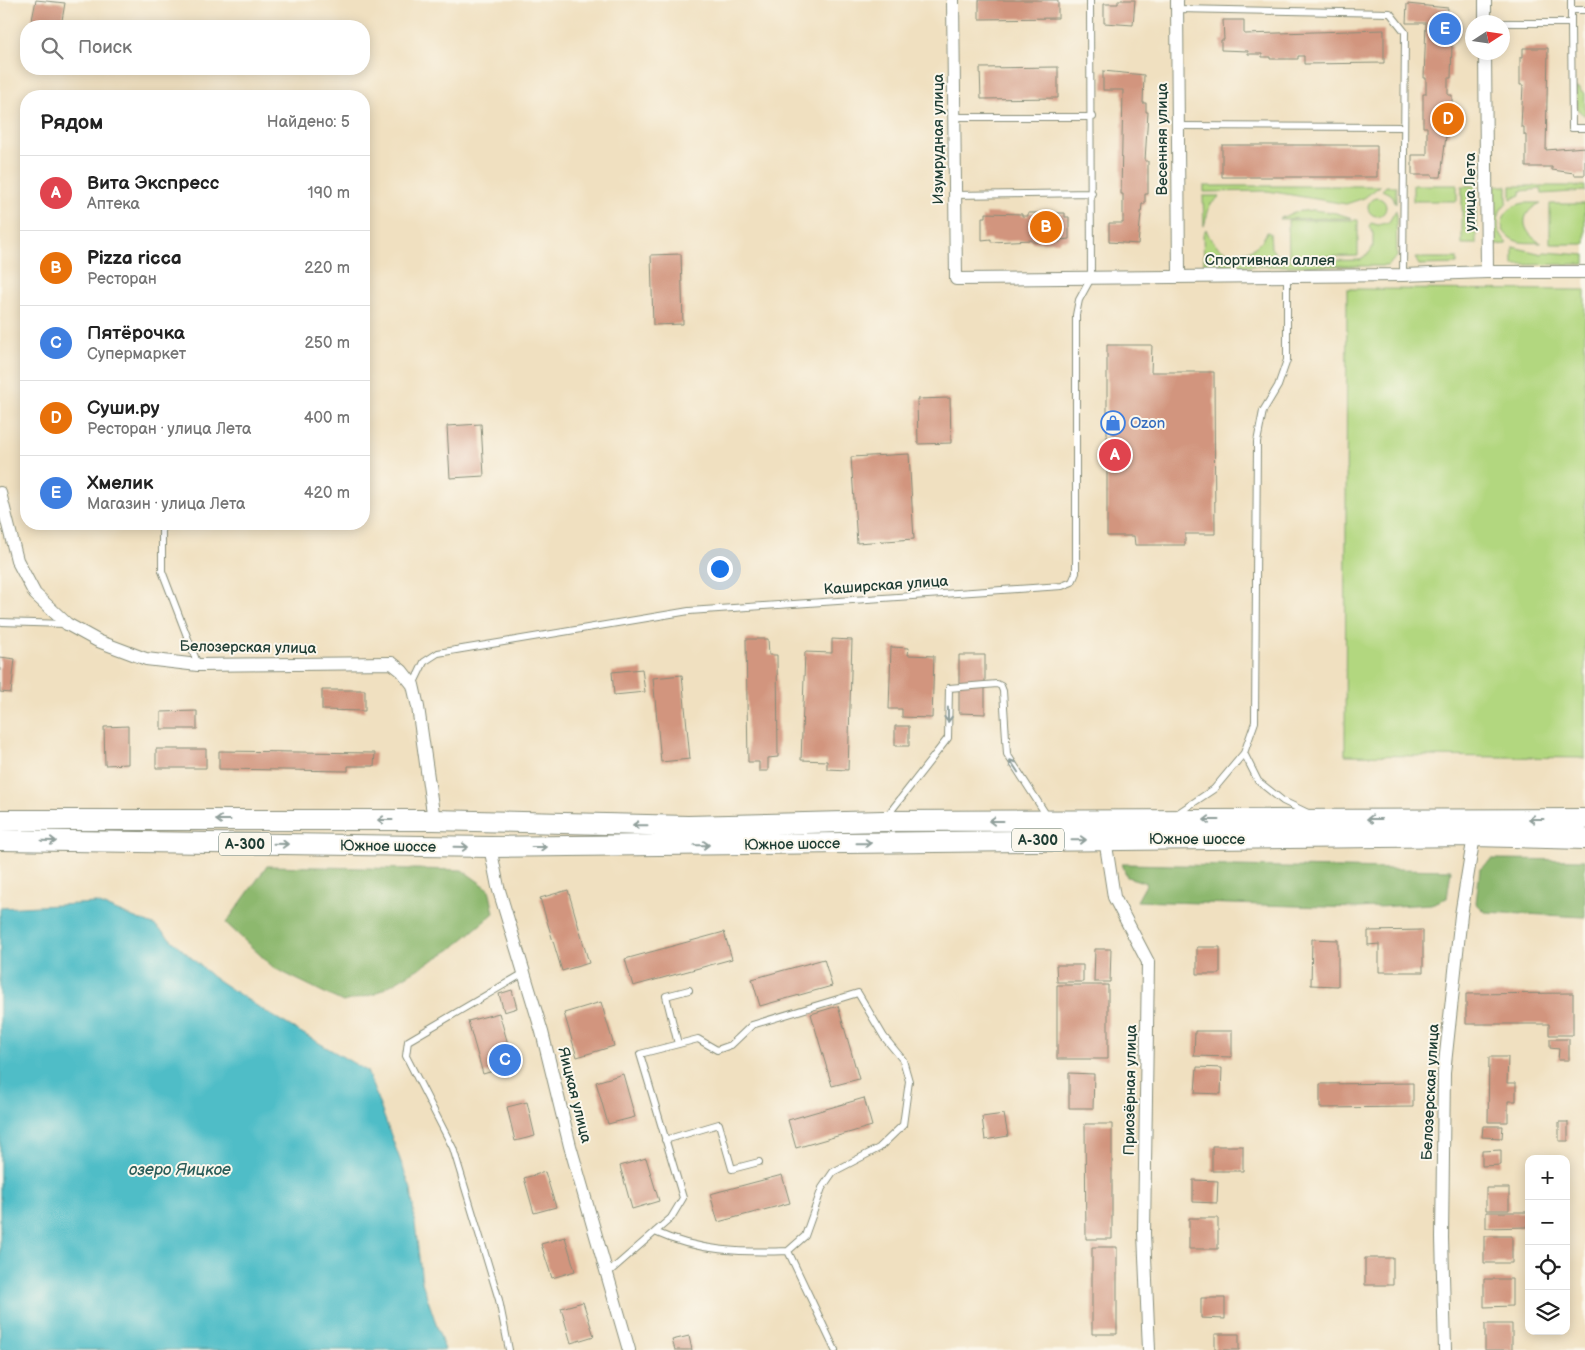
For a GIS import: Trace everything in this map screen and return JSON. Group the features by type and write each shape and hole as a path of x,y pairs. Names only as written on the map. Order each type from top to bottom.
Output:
{"main road":[{"name":"Южное шоссе","path":"0,820 434,820 688,826 883,821 1585,819"},
{"name":"Южное шоссе","path":"0,840 490,847 1474,836 1585,839"}],"street":[{"name":"Изумрудная улица","path":"953,0 956,279"},
{"path":"1485,0 1485,15"},
{"name":"Весенняя улица","path":"1177,4 1179,277"},
{"name":"улица Лета","path":"1485,60 1487,272"},
{"name":"Спортивная аллея","path":"956,279 1585,272"},
{"name":"Белозерская улица","path":"0,493 17,560 35,594 66,624 98,641 146,659 198,665 392,663 402,670 413,685 418,707 434,820"},
{"name":"Белозерская улица","path":"1445,1350 1442,1238 1444,1073 1461,915 1474,836"},
{"name":"Приозёрная улица","path":"1105,839 1114,897 1148,962 1144,1233 1149,1350"},
{"name":"Яицкая улица","path":"490,847 498,887 542,1032 570,1146 629,1350"}],"lane":[{"path":"1090,0 1092,117 1091,278"},
{"path":"1571,0 1572,128 1585,128"},
{"path":"1177,4 1390,13 1405,32 1403,275"},
{"path":"1571,10 1585,10"},
{"path":"1510,24 1571,23"},
{"path":"954,117 1092,117"},
{"path":"1178,126 1404,127"},
{"path":"954,195 1092,193"},
{"path":"1166,821 1214,789 1244,753 1255,722 1258,442 1263,411 1278,386 1287,360 1287,276"},
{"name":"Каширская улица","path":"413,685 424,662 438,653 689,611 1062,586 1072,582 1076,573 1076,315 1080,300 1091,278"},
{"path":"162,530 162,572 198,665"},
{"path":"0,622 66,624"},
{"path":"883,821 948,738 949,688 997,684 1001,686 1003,691 1007,754 1050,821"},
{"path":"1244,753 1258,781 1283,802 1323,820"},
{"path":"509,1350 498,1300 453,1148 406,1056 408,1041 524,973"},
{"path":"678,1044 666,996 689,990"},
{"path":"608,1273 670,1218 683,1198 640,1054 698,1039 717,1050 731,1045 752,1025 858,993 884,1037 902,1060 909,1081 903,1125 878,1148 833,1172 822,1188 805,1236 788,1251 751,1253 678,1243 655,1232"},
{"path":"665,1140 720,1124 732,1169 759,1162"},
{"path":"788,1251 835,1350"}],"green space":[{"path":"1575,88 1580,88 1581,92 1585,93 1585,116 1578,110"},
{"path":"1413,185 1457,185 1457,201 1413,201"},
{"path":"1204,186 1380,186 1364,198 1346,204 1268,191 1204,192"},
{"path":"1386,186 1396,186 1396,204 1392,195 1382,190"},
{"path":"1462,186 1476,186 1476,244 1462,244"},
{"path":"1493,186 1507,186 1507,202 1500,211 1498,229 1507,244 1493,245"},
{"path":"1511,186 1585,186 1585,191 1542,194 1541,189 1521,191 1521,195 1511,199"},
{"path":"1203,196 1220,196 1210,205 1204,226"},
{"path":"1377,198 1383,201 1386,207 1383,213 1377,216 1371,213 1368,207 1371,201"},
{"path":"1525,203 1541,203 1528,212 1525,223 1529,234 1541,243 1514,240 1503,230 1503,218 1507,213 1512,208"},
{"path":"1550,204 1585,204 1585,244 1550,244"},
{"path":"1313,210 1336,213 1352,218 1279,219 1294,212"},
{"path":"1396,210 1397,257 1387,266 1204,266 1203,235 1206,229 1218,247 1235,253 1245,252 1253,248 1267,232 1270,233 1271,248 1279,257 1297,261 1360,260 1370,252 1373,246 1373,233 1369,226 1371,223 1378,225 1389,222"},
{"path":"1288,220 1358,220 1358,256 1289,257"},
{"path":"1513,247 1542,254 1544,252 1585,255 1585,264 1513,265"},
{"path":"1415,258 1457,258 1457,264 1419,265"},
{"path":"1347,289 1585,290 1585,758 1345,755"},
{"path":"1492,859 1585,860 1585,917 1485,912 1476,903 1480,869"},
{"path":"1122,864 1451,870 1447,898 1431,904 1358,908 1137,901 1147,883 1127,877"},
{"path":"267,866 462,870 489,889 494,913 450,950 375,994 343,1002 274,968 226,923"}],"water":[{"name":"озеро Яицкое","path":"97,903 156,926 213,977 266,1012 367,1071 411,1189 422,1282 445,1350 0,1350 0,908"}],"building":[{"path":"36,0 65,3 62,20 32,20"},
{"path":"979,0 1058,0 1058,18 979,19"},
{"path":"1118,0 1135,0 1133,25 1104,23 1104,4 1118,4"},
{"path":"1407,4 1448,8 1445,36 1448,36 1448,45 1452,45 1451,78 1448,78 1448,95 1452,95 1452,127 1449,127 1449,136 1446,136 1441,177 1412,175 1412,155 1427,155 1427,127 1423,127 1423,94 1426,94 1426,78 1424,78 1426,23 1406,23"},
{"path":"1223,20 1244,20 1244,34 1384,30 1384,63 1304,64 1304,56 1298,56 1298,59 1270,59 1270,57 1262,57 1262,54 1248,54 1248,51 1221,50 1221,40 1224,40"},
{"path":"1523,48 1548,48 1546,150 1585,147 1585,175 1574,175 1574,173 1552,170 1552,167 1526,167 1526,135 1524,135 1524,127 1521,127 1523,85 1520,85 1520,57 1523,57"},
{"path":"1058,67 1058,98 981,99 980,68"},
{"path":"1103,71 1144,75 1143,103 1146,103 1146,112 1148,112 1145,161 1148,161 1148,194 1145,194 1145,204 1142,204 1138,244 1109,242 1109,223 1123,223 1123,194 1121,194 1123,90 1103,90"},
{"path":"1222,145 1377,145 1377,177 1222,177"},
{"path":"986,213 1022,214 1022,216 1028,216 1028,213 1065,213 1065,217 1069,217 1069,239 1060,240 1060,242 1032,242 1032,240 991,242 991,239 982,240 982,217 986,217"},
{"path":"681,254 683,324 653,325 651,255"},
{"path":"1107,345 1152,345 1151,372 1214,372 1215,534 1185,534 1185,545 1135,545 1134,536 1107,536"},
{"path":"950,398 951,443 918,444 917,399"},
{"path":"481,424 484,476 450,478 447,426"},
{"path":"909,454 914,539 857,543 851,457"},
{"path":"746,639 768,639 769,655 777,655 778,757 768,758 768,771 759,771 759,762 748,762"},
{"path":"832,639 852,640 848,770 827,769 827,761 801,760 805,652 832,653"},
{"path":"891,647 909,648 908,655 934,656 932,718 902,717 902,709 889,709"},
{"path":"959,655 985,655 985,714 959,713"},
{"path":"0,657 15,659 11,693 0,692"},
{"path":"642,669 645,692 614,695 612,672"},
{"path":"682,675 690,759 661,762 653,678"},
{"path":"322,690 365,690 365,711 322,710"},
{"path":"197,711 197,729 161,729 161,712"},
{"path":"128,726 128,764 105,765 104,727"},
{"path":"895,726 909,726 909,746 895,746"},
{"path":"156,749 206,749 206,768 156,768"},
{"path":"219,751 375,753 374,766 348,766 348,771 219,769"},
{"path":"568,890 589,963 562,971 540,898"},
{"path":"1423,930 1423,972 1379,972 1379,944 1368,945 1368,931"},
{"path":"724,932 732,959 633,986 625,959"},
{"path":"1312,939 1338,940 1338,986 1311,985"},
{"path":"1197,947 1220,947 1220,974 1197,974"},
{"path":"1095,949 1111,949 1110,982 1094,982"},
{"path":"824,959 832,986 760,1006 752,979"},
{"path":"1056,965 1083,965 1083,982 1057,982"},
{"path":"1057,985 1108,985 1108,1059 1057,1059"},
{"path":"512,990 517,1008 504,1012 499,994"},
{"path":"1573,993 1573,1035 1549,1035 1549,1024 1466,1024 1466,994"},
{"path":"601,1002 614,1046 577,1057 564,1013"},
{"path":"838,1006 859,1079 832,1086 811,1014"},
{"path":"499,1013 514,1065 483,1074 468,1021"},
{"path":"1195,1031 1232,1031 1232,1057 1194,1056"},
{"path":"1550,1039 1569,1039 1569,1060 1558,1060 1559,1049 1550,1048"},
{"path":"1489,1057 1508,1057 1507,1083 1516,1083 1516,1101 1508,1101 1508,1122 1488,1122"},
{"path":"1197,1067 1222,1068 1221,1094 1195,1093"},
{"path":"1069,1073 1094,1074 1093,1108 1069,1108"},
{"path":"623,1074 635,1117 608,1124 596,1082"},
{"path":"1413,1083 1413,1107 1320,1108 1320,1084"},
{"path":"864,1098 872,1126 796,1148 788,1120"},
{"path":"527,1102 535,1136 515,1141 507,1107"},
{"path":"1004,1114 1008,1136 985,1140 982,1117"},
{"path":"1559,1122 1568,1122 1568,1141 1559,1141"},
{"path":"1085,1124 1112,1124 1112,1239 1086,1239"},
{"path":"1483,1126 1503,1126 1502,1138 1482,1137"},
{"path":"1212,1146 1243,1146 1243,1171 1212,1171"},
{"path":"1501,1150 1501,1165 1482,1166 1482,1151"},
{"path":"646,1158 659,1201 632,1209 620,1166"},
{"path":"545,1172 556,1207 534,1213 524,1178"},
{"path":"782,1175 790,1203 718,1222 710,1194"},
{"path":"1193,1180 1218,1181 1217,1203 1193,1202"},
{"path":"1486,1188 1509,1188 1509,1210 1486,1210"},
{"path":"1486,1212 1525,1212 1525,1227 1486,1228"},
{"path":"1189,1218 1218,1218 1218,1249 1189,1249"},
{"path":"1484,1236 1512,1236 1512,1263 1484,1263"},
{"path":"565,1237 575,1271 552,1278 541,1244"},
{"path":"1092,1247 1117,1247 1117,1334 1092,1334"},
{"path":"1365,1258 1393,1258 1393,1285 1365,1285"},
{"path":"1484,1279 1512,1279 1512,1306 1484,1307"},
{"path":"1201,1298 1225,1298 1225,1319 1201,1318"},
{"path":"583,1302 594,1336 571,1343 561,1308"},
{"path":"1485,1324 1512,1324 1512,1350 1485,1350"},
{"path":"1215,1334 1239,1334 1239,1350 1215,1350"},
{"path":"689,1336 692,1350 675,1350 672,1340"}],"place":[{"name":"Хмелик","path":"1445,29"},
{"name":"Суши.ру","path":"1448,119"},
{"name":"Pizza ricca","path":"1046,227"},
{"name":"Ozon","path":"1113,423"},
{"name":"Вита Экспресс","path":"1115,455"},
{"name":"Пятёрочка","path":"505,1060"}]}
